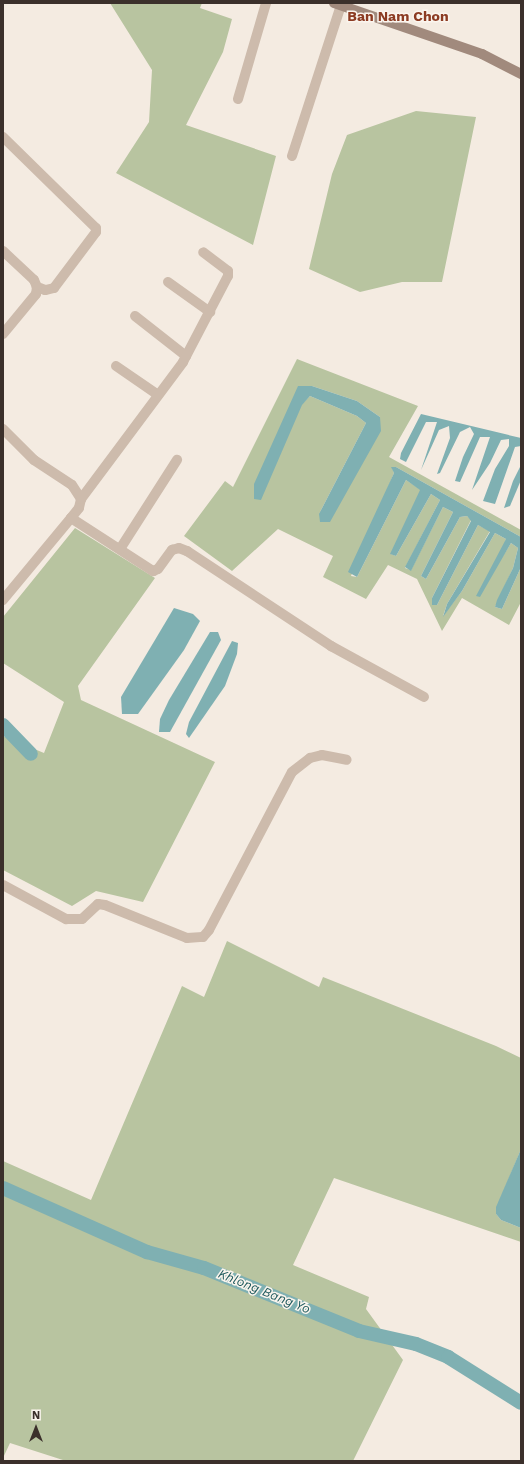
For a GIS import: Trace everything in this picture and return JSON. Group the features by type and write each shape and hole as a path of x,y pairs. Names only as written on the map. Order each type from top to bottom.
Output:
{"street":[{"path":"238,99 266,3"},
{"path":"292,156 338,4 467,49 521,74"},
{"path":"3,137 96,228 96,232 54,288 45,290 37,287"},
{"path":"3,251 34,280 37,287 36,294 3,334"},
{"path":"3,600 79,508 81,499 186,356 228,276 228,271 204,252"},
{"path":"168,282 210,312"},
{"path":"135,316 186,356"},
{"path":"116,366 158,396"},
{"path":"3,429 34,460 72,485 81,499"},
{"path":"120,549 177,460"},
{"path":"71,518 153,571 158,569 172,550 179,548 187,551 331,646 424,697"},
{"path":"3,885 66,919 82,919 98,904 105,905 187,938 203,937 210,930 292,772 310,758 322,756 347,760"}],"green space":[{"path":"110,3 202,3 200,8 232,19 223,52 186,125 276,156 253,245 116,173 149,122 152,70"},
{"path":"416,111 476,117 442,282 402,282 360,292 309,269 332,174 347,135"},
{"path":"297,359 418,406 389,457 521,530 521,537 396,467 392,468 394,473 351,576 357,577 406,480 421,490 391,554 396,556 431,494 440,500 405,568 411,570 443,507 453,512 421,576 426,579 460,517 467,516 471,520 432,598 432,605 437,605 478,525 490,531 447,604 443,616 462,591 495,533 506,539 503,556 511,543 518,548 513,568 495,607 502,609 521,567 521,602 509,625 462,598 442,631 417,579 388,565 366,599 323,577 333,556 278,529 232,571 184,536 225,481 233,487","holes":["312,386 357,401 380,417 319,514 366,423 357,416 310,396 302,404"]},
{"path":"75,528 155,578 78,686 81,700 215,762 143,902 96,891 72,906 3,870 3,736 44,753 64,702 3,663 3,617"},
{"path":"227,941 319,987 323,977 496,1046 521,1058 521,1149 497,1207 496,1214 501,1220 521,1228 521,1242 334,1178 293,1265 369,1297 366,1309 403,1360 353,1461 66,1461 10,1443 3,1458 3,1161 91,1200 182,986 204,997"}],"water":[{"path":"298,386 312,386 357,401 380,417 381,431 330,522 320,522 319,514 366,423 357,416 310,396 302,405 261,500 254,499 254,484"},
{"path":"421,414 521,438 521,446 515,447 495,504 483,501 495,469 509,446 509,439 501,440 490,463 472,490 490,437 480,437 460,482 455,481 463,457 474,434 470,427 460,432 440,473 437,474 450,438 449,426 439,430 421,470 437,422 426,422 406,462 400,459 401,453"},
{"path":"521,465 521,480 510,506 504,508 513,481"},
{"path":"391,467 396,467 521,537 521,567 502,609 495,607 513,568 518,548 511,543 480,597 476,596 506,539 495,533 462,591 443,617 447,604 490,532 478,525 437,605 432,605 432,598 471,521 467,516 460,517 426,579 421,576 453,512 443,507 411,571 405,567 440,500 431,494 396,556 390,554 420,490 406,480 357,577 348,572 394,473"},
{"path":"174,608 193,614 200,621 184,650 138,714 122,714 121,697"},
{"path":"210,632 218,632 221,640 170,732 159,732 160,719 169,700"},
{"path":"232,641 238,643 237,654 225,686 189,738 186,734 189,722"},
{"path":"521,1149 521,1228 501,1220 496,1214 496,1207"}],"waterway":[{"path":"3,725 31,754"},
{"name":"Khlong Bang Yo","path":"3,1188 147,1252 204,1268 359,1331 416,1344 448,1357 521,1403"}],"district":[{"name":"Ban Nam Chon","path":"398,16"}]}
